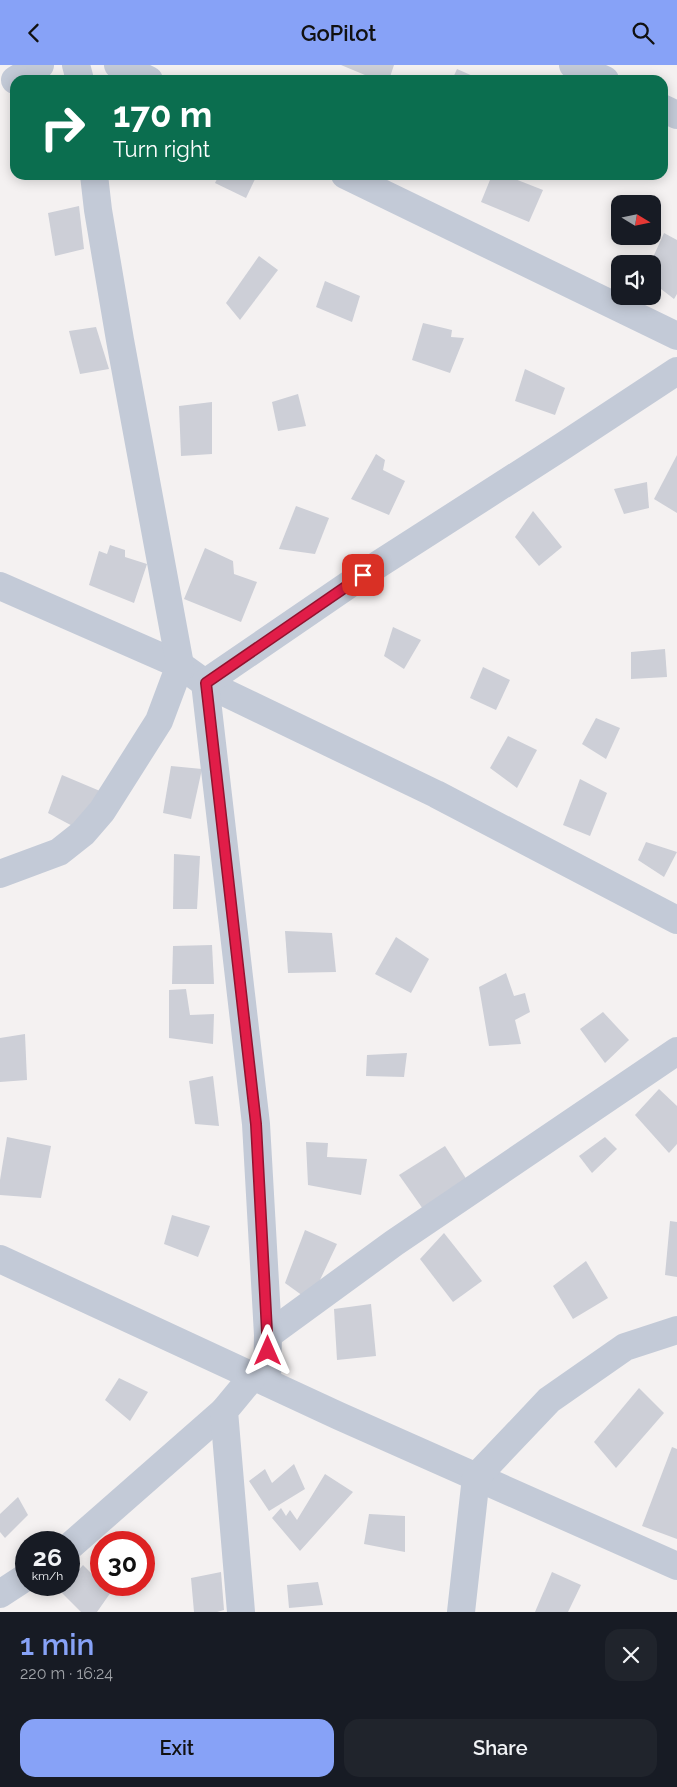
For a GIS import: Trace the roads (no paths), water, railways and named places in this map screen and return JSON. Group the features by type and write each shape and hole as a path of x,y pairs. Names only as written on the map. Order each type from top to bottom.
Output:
{"street":[{"path":"23,75 40,65"},
{"path":"118,65 139,75"},
{"path":"573,65 594,75"},
{"path":"0,874 59,852 83,833 102,811 159,721 180,665 120,340 95,180"},
{"path":"355,180 677,336"},
{"path":"206,683 379,564 677,371"},
{"path":"0,586 180,665 206,683 436,795 677,920"},
{"path":"80,1537 260,1379 268,1335 256,1124 206,683"},
{"path":"268,1335 394,1243 677,1051"},
{"path":"0,1259 339,1416 677,1566"},
{"path":"461,1612 476,1477 549,1400 625,1347 677,1330"},
{"path":"224,1411 240,1612"},
{"path":"0,1595 15,1585"}]}
